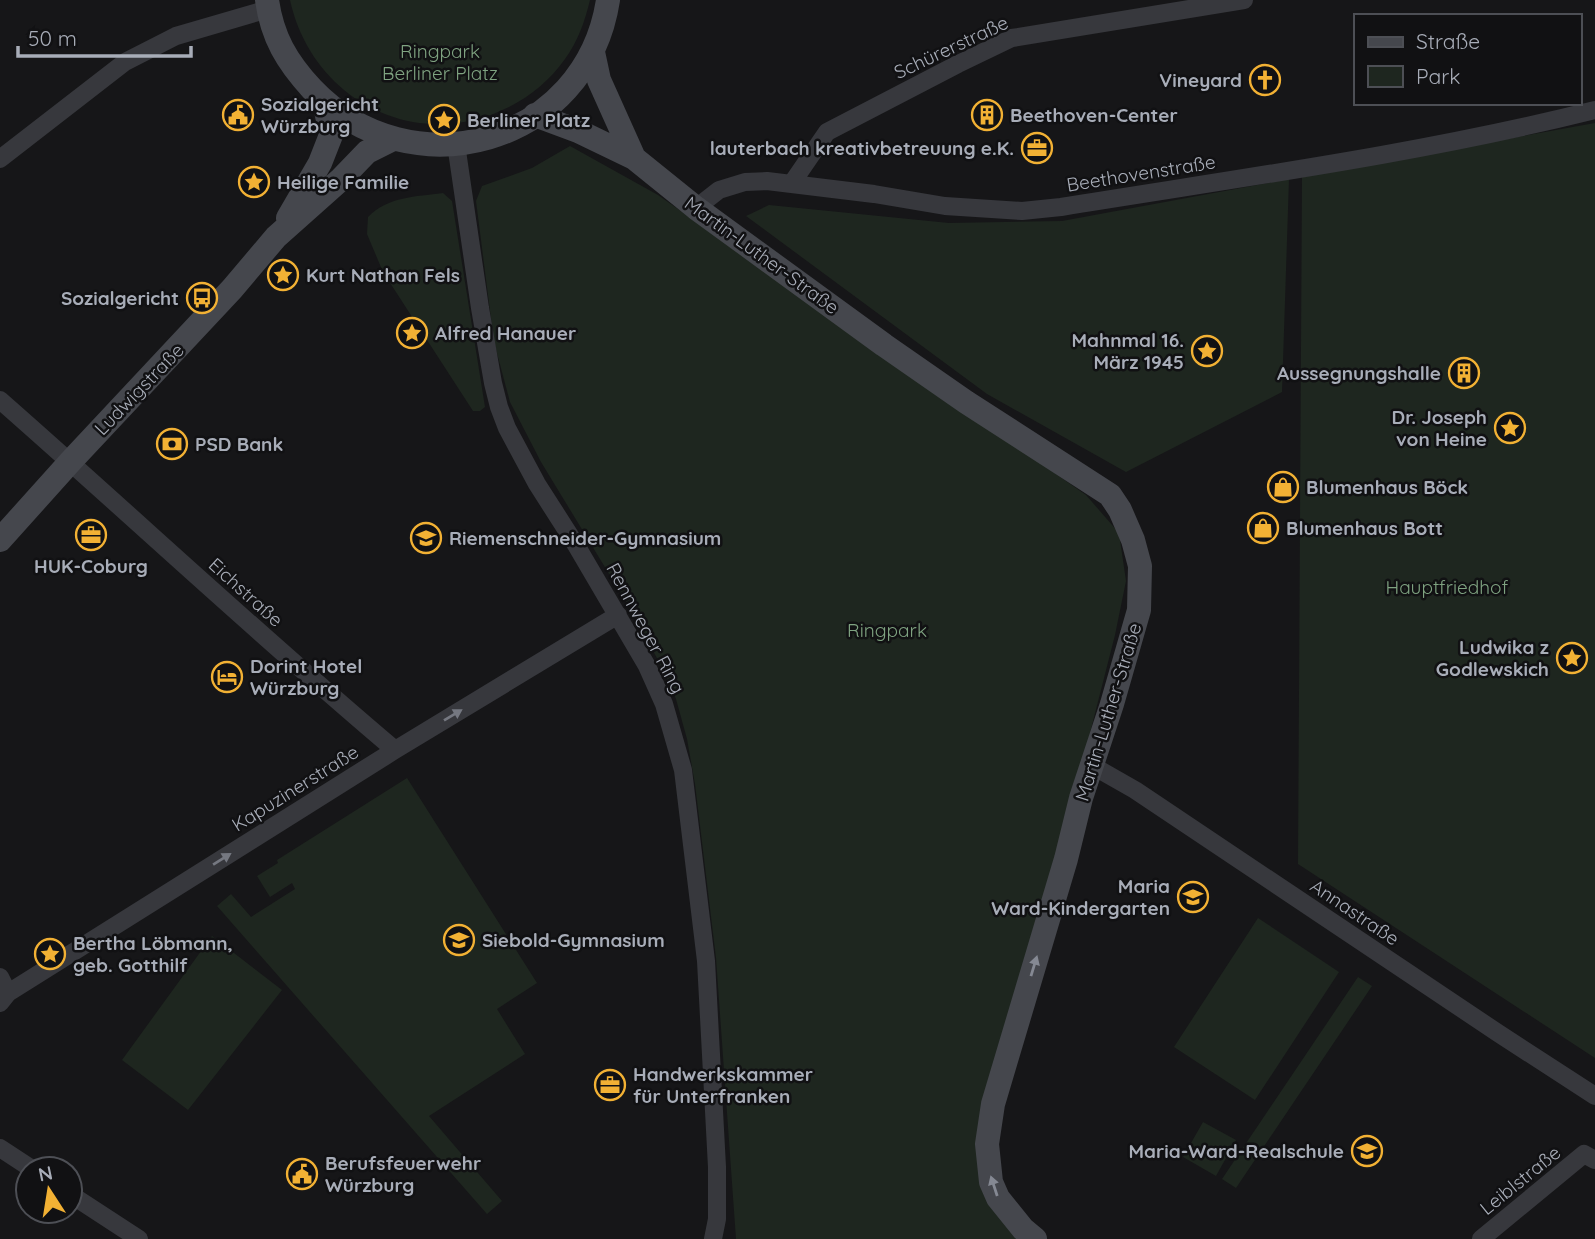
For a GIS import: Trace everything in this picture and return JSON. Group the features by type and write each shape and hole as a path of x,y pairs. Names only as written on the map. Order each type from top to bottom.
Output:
{"main road":[{"path":"268,5 284,55 324,101 351,121 393,139 415,144 456,144 495,135 535,115 563,93 593,52 608,0"},
{"name":"Martin-Luther-Straße","path":"593,52 599,80 634,158"},
{"name":"Ludwigstraße","path":"276,237 320,163 331,135 324,101"},
{"name":"Martin-Luther-Straße","path":"535,115 578,131 634,158 696,208 884,345 966,402 1110,495 1120,510 1133,540 1140,566 1139,610 1081,798 1066,859 993,1104 987,1144 991,1182 998,1198 1023,1229 1035,1239"},
{"name":"Ludwigstraße","path":"0,540 232,289 276,237 367,152 393,139"}],"street":[{"name":"Schürerstraße","path":"792,183 827,132 1012,38 1244,0"},
{"path":"0,159 125,62 176,36 268,5"},
{"name":"Beethovenstraße","path":"696,208 719,190 745,182 766,181 945,206 1022,211 1074,205 1412,149 1519,129 1595,110"},
{"name":"Rennweger Ring","path":"456,144 480,308 499,407 507,428 537,484 647,666 664,704 683,770 703,931 712,1057 717,1167 717,1219 713,1239"},
{"name":"Eichstraße","path":"0,400 312,680 395,750"},
{"name":"Kapuzinerstraße","path":"3,991 618,615"},
{"name":"Annastraße","path":"1091,765 1135,790 1595,1096"},
{"name":"Leiblstraße","path":"1481,1239 1552,1182 1590,1157"},
{"path":"84,1203 139,1239"}],"green space":[{"name":"Ringpark Berliner Platz","path":"290,0 590,0 574,45 540,86 509,107 474,120 439,124 405,120 373,109 344,90 320,66 302,35"},
{"name":"Hauptfriedhof","path":"1595,123 1595,1058 1298,864 1302,176"},
{"name":"Ringpark","path":"570,146 658,195 1086,495 1119,533 1126,581 1115,635 985,1144 1017,1239 736,1239 716,958 687,739 676,699 658,660 631,610 541,462 510,402 494,342 476,201 482,186 532,168"},
{"path":"1289,179 1282,392 1126,472 987,394 746,216 769,205 949,223 1062,221"},
{"path":"443,193 452,201 485,407 480,411 473,411 383,272 367,234 368,217 385,205 403,199"},
{"path":"407,778 537,983 497,1009 525,1054 429,1116 502,1201 487,1214 217,906 231,894 251,917 295,889 292,883 270,897 257,876 278,863 277,860"},
{"path":"1258,918 1339,972 1255,1100 1174,1047"},
{"path":"212,936 282,990 188,1110 122,1060"},
{"path":"1358,977 1372,986 1236,1188 1222,1179"},
{"path":"1203,1122 1236,1140 1216,1176 1183,1157"}],"place":[{"name":"Vineyard","path":"1265,80"},
{"name":"Sozialgericht Würzburg","path":"238,115"},
{"name":"Beethoven-Center","path":"987,115"},
{"name":"Berliner Platz","path":"444,120"},
{"name":"lauterbach kreativbetreuung e.K.","path":"1037,148"},
{"name":"Heilige Familie","path":"254,182"},
{"name":"Kurt Nathan Fels","path":"283,275"},
{"name":"Sozialgericht","path":"202,298"},
{"name":"Alfred Hanauer","path":"412,333"},
{"name":"Mahnmal 16. März 1945","path":"1207,351"},
{"name":"Aussegnungshalle","path":"1464,373"},
{"name":"Dr. Joseph von Heine","path":"1510,428"},
{"name":"PSD Bank","path":"172,444"},
{"name":"Blumenhaus Böck","path":"1283,487"},
{"name":"Blumenhaus Bott","path":"1263,528"},
{"name":"HUK-Coburg","path":"91,535"},
{"name":"Riemenschneider-Gymnasium","path":"426,538"},
{"name":"Ludwika z Godlewskich","path":"1572,658"},
{"name":"Dorint Hotel Würzburg","path":"227,677"},
{"name":"Maria Ward-Kindergarten","path":"1193,897"},
{"name":"Siebold-Gymnasium","path":"459,940"},
{"name":"Bertha Löbmann, geb. Gotthilf","path":"50,954"},
{"name":"Handwerkskammer für Unterfranken","path":"610,1085"},
{"name":"Maria-Ward-Realschule","path":"1367,1151"},
{"name":"Berufsfeuerwehr Würzburg","path":"302,1174"}]}
